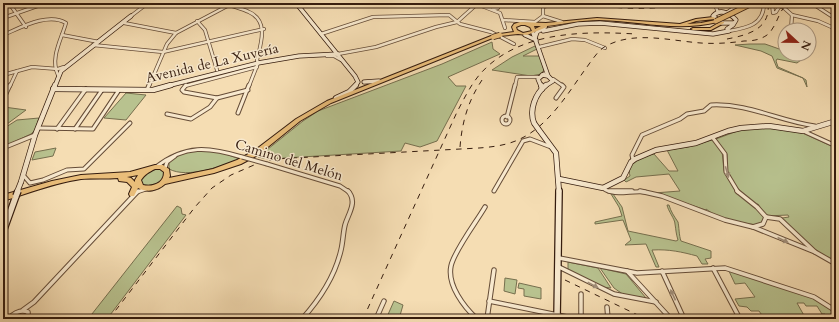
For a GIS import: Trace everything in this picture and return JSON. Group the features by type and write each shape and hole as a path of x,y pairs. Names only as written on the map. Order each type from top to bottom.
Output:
{"highway":[{"path":"644,24 695,26 753,3"},
{"path":"125,176 138,182 147,189 153,188 164,182 226,167 248,158 298,120 329,102 365,86 389,79 497,35 521,23 529,24 596,19 672,28 705,29 716,27 722,23"},
{"path":"635,23 675,26 696,20 715,19"},
{"path":"497,35 518,33 525,35 545,26 562,22"},
{"path":"529,24 534,28 534,32"},
{"path":"514,27 515,31 518,33"},
{"path":"3,198 81,177 111,175 125,176 136,174 155,167 176,175 200,174"},
{"path":"138,182 146,170"},
{"path":"164,182 167,171"},
{"path":"111,175 116,179 129,180 134,184 135,186 131,196"}],"street":[{"path":"8,3 26,27"},
{"path":"3,18 46,3"},
{"path":"225,3 257,16 264,29 257,60 258,65 238,114"},
{"path":"147,90 163,52 176,33 233,3"},
{"path":"296,3 320,34 365,86"},
{"path":"299,7 314,3"},
{"path":"492,9 498,8 498,3"},
{"path":"538,3 552,4 543,7 543,16"},
{"path":"719,12 715,5 721,3"},
{"path":"731,14 742,3"},
{"path":"543,31 578,24 600,22 713,34 746,28 757,22 764,14 764,3"},
{"path":"772,3 774,13 778,7 781,6 786,8 792,15 818,21 836,29"},
{"path":"131,16 136,10 136,4 147,4"},
{"path":"3,232 21,182 35,135 58,76 64,67 147,4"},
{"path":"338,54 376,48 436,27 457,22 475,4 500,13 505,28"},
{"path":"816,6 836,19"},
{"path":"729,31 728,28 732,24 736,20 731,14 719,12 713,14 715,19 722,23 732,24"},
{"path":"320,34 373,17 449,14 457,22 497,35 514,44"},
{"path":"792,15 792,22"},
{"path":"503,20 535,22 543,16"},
{"path":"543,16 562,22"},
{"path":"3,35 48,19 60,18 66,22 57,52 54,69 60,79 59,86 65,89"},
{"path":"197,21 203,26 210,42 217,70"},
{"path":"124,23 176,33"},
{"path":"535,39 535,35 540,30 553,24"},
{"path":"93,45 163,52 264,29"},
{"path":"534,32 548,76 564,87 556,98"},
{"path":"62,35 97,42 103,45"},
{"path":"525,35 535,39"},
{"path":"539,47 572,39 585,40 605,48"},
{"path":"318,55 330,52 331,46"},
{"path":"344,62 342,56 347,53"},
{"name":"Avenida de La Xuvería","path":"53,89 147,90 299,56 338,54"},
{"path":"318,55 334,56 344,62"},
{"path":"248,90 217,98 184,92 182,90 186,85 258,65"},
{"path":"3,74 32,67 54,69 64,67"},
{"path":"3,100 17,71"},
{"path":"542,89 540,79 546,71"},
{"path":"355,76 358,82 365,86"},
{"path":"507,117 516,78 518,76 540,79 549,84 558,83"},
{"path":"540,79 548,76"},
{"path":"552,79 549,84 542,89 531,109 531,116 534,124 553,147 556,153 559,176 560,211 557,317"},
{"path":"329,102 352,91 358,82"},
{"path":"50,98 55,93 65,89"},
{"path":"56,129 86,89"},
{"path":"75,130 102,90"},
{"path":"38,128 91,130 100,120 119,90"},
{"path":"167,114 191,119 210,107 217,98"},
{"path":"603,188 623,178 633,160 632,156 642,134 680,119 687,114 704,111 711,105 747,107 799,124 816,126"},
{"path":"803,130 836,121"},
{"path":"23,175 30,183 43,180 67,170 84,169 130,123"},
{"path":"633,160 656,150 696,143 713,138 728,131 755,126 803,130 836,146"},
{"path":"3,148 35,135"},
{"path":"713,138 725,154 726,172 739,194 757,207 766,217 780,219 815,252"},
{"path":"494,191 523,141 530,139 546,146 553,147"},
{"name":"Camino del Melón","path":"155,167 187,150 201,148 218,149 340,186 347,190 351,195 353,202 345,223 341,250 334,270 318,298 302,319"},
{"path":"167,171 167,162 178,154"},
{"path":"559,176 603,188 612,192 647,192 703,210 725,220 753,226 795,245 815,252 836,264"},
{"path":"131,196 138,182"},
{"path":"4,319 23,310 34,302 131,196 138,191 147,189"},
{"path":"477,319 468,311 456,291 452,278 451,264 485,207"},
{"path":"753,226 762,224 766,217"},
{"path":"559,264 637,272 713,268 730,269 814,298 836,311"},
{"path":"559,264 609,292 656,302"},
{"path":"713,268 740,319"},
{"path":"487,319 494,270"},
{"path":"627,271 671,319"},
{"path":"662,271 684,319"},
{"path":"636,281 637,272"},
{"path":"581,294 581,319"},
{"path":"376,319 384,301"},
{"path":"489,301 557,317 577,319"},
{"path":"28,317 34,302"},
{"path":"607,306 608,319"},
{"path":"23,310 26,311 28,317"}],"green space":[{"path":"492,42 493,49 500,54 448,77 456,86 466,86 437,141 420,147 405,143 401,151 268,159 258,157 318,111 442,64"},
{"path":"765,44 777,48 776,61 778,67 803,78 777,68 772,56 761,51 735,45"},
{"path":"535,46 537,49 523,56 540,56 544,70 541,74 531,76 492,70 512,57"},
{"path":"126,93 146,95 126,120 104,118"},
{"path":"4,107 26,110 3,127"},
{"path":"39,118 35,130 31,134 3,147 3,129 17,120"},
{"path":"768,127 803,133 836,148 836,261 821,254 800,237 782,218 789,217 788,215 766,216 758,204 754,205 739,193 727,172 727,154 716,139 740,130"},
{"path":"712,140 722,151 724,171 736,192 758,209 764,217 761,223 757,225 724,219 706,209 654,193 680,191 669,174 636,177 626,182 624,180 630,176 630,167 636,160 654,154 669,171 678,171 667,150 688,147"},
{"path":"56,148 53,156 32,160 35,152"},
{"path":"202,149 220,152 240,159 215,168 195,172 177,172 169,169 169,163 172,159 182,154"},
{"path":"155,168 162,169 165,173 161,180 154,185 143,185 141,183 141,178"},
{"path":"611,194 613,194 622,207 628,231 676,241 678,240 675,222 667,205 669,205 678,222 681,241 711,251 711,258 705,259 708,264 702,264 697,256 681,252 670,250 652,250 659,267 656,267 646,244 625,245 631,240 623,220 595,224 595,222 622,216 619,207"},
{"path":"177,206 181,208 182,214 186,215 107,319 88,319"},
{"path":"568,262 598,268 611,288 601,287 568,270"},
{"path":"600,268 626,274 646,298 624,295 614,288"},
{"path":"728,269 814,297 836,311 836,319 829,319 825,314 822,314 817,306 806,306 804,303 797,303 806,319 764,318 759,311 751,311 747,307 739,306 735,299 755,297 745,283 735,284"},
{"path":"505,278 517,280 515,294 504,291"},
{"path":"519,283 541,288 541,299 524,296 524,289 518,288"},
{"path":"394,301 403,305 399,319 386,319"}],"railway":[{"path":"584,3 599,6 628,8 672,7 701,3"},
{"path":"727,39 750,33 762,25 768,12 768,3"},
{"path":"440,150 495,146 510,143 530,133 548,118 564,100 595,56 601,49 608,45 630,38 654,38 701,43 728,43 756,40 764,37 770,32 784,7"},
{"path":"440,150 457,112 477,77 496,59 533,41 553,37 595,33 636,34"},
{"path":"460,147 466,112 482,80"},
{"path":"109,319 195,207 212,188 231,175 254,165 275,159 440,150"},
{"path":"363,319 440,150"},
{"path":"565,280 646,319"}]}
